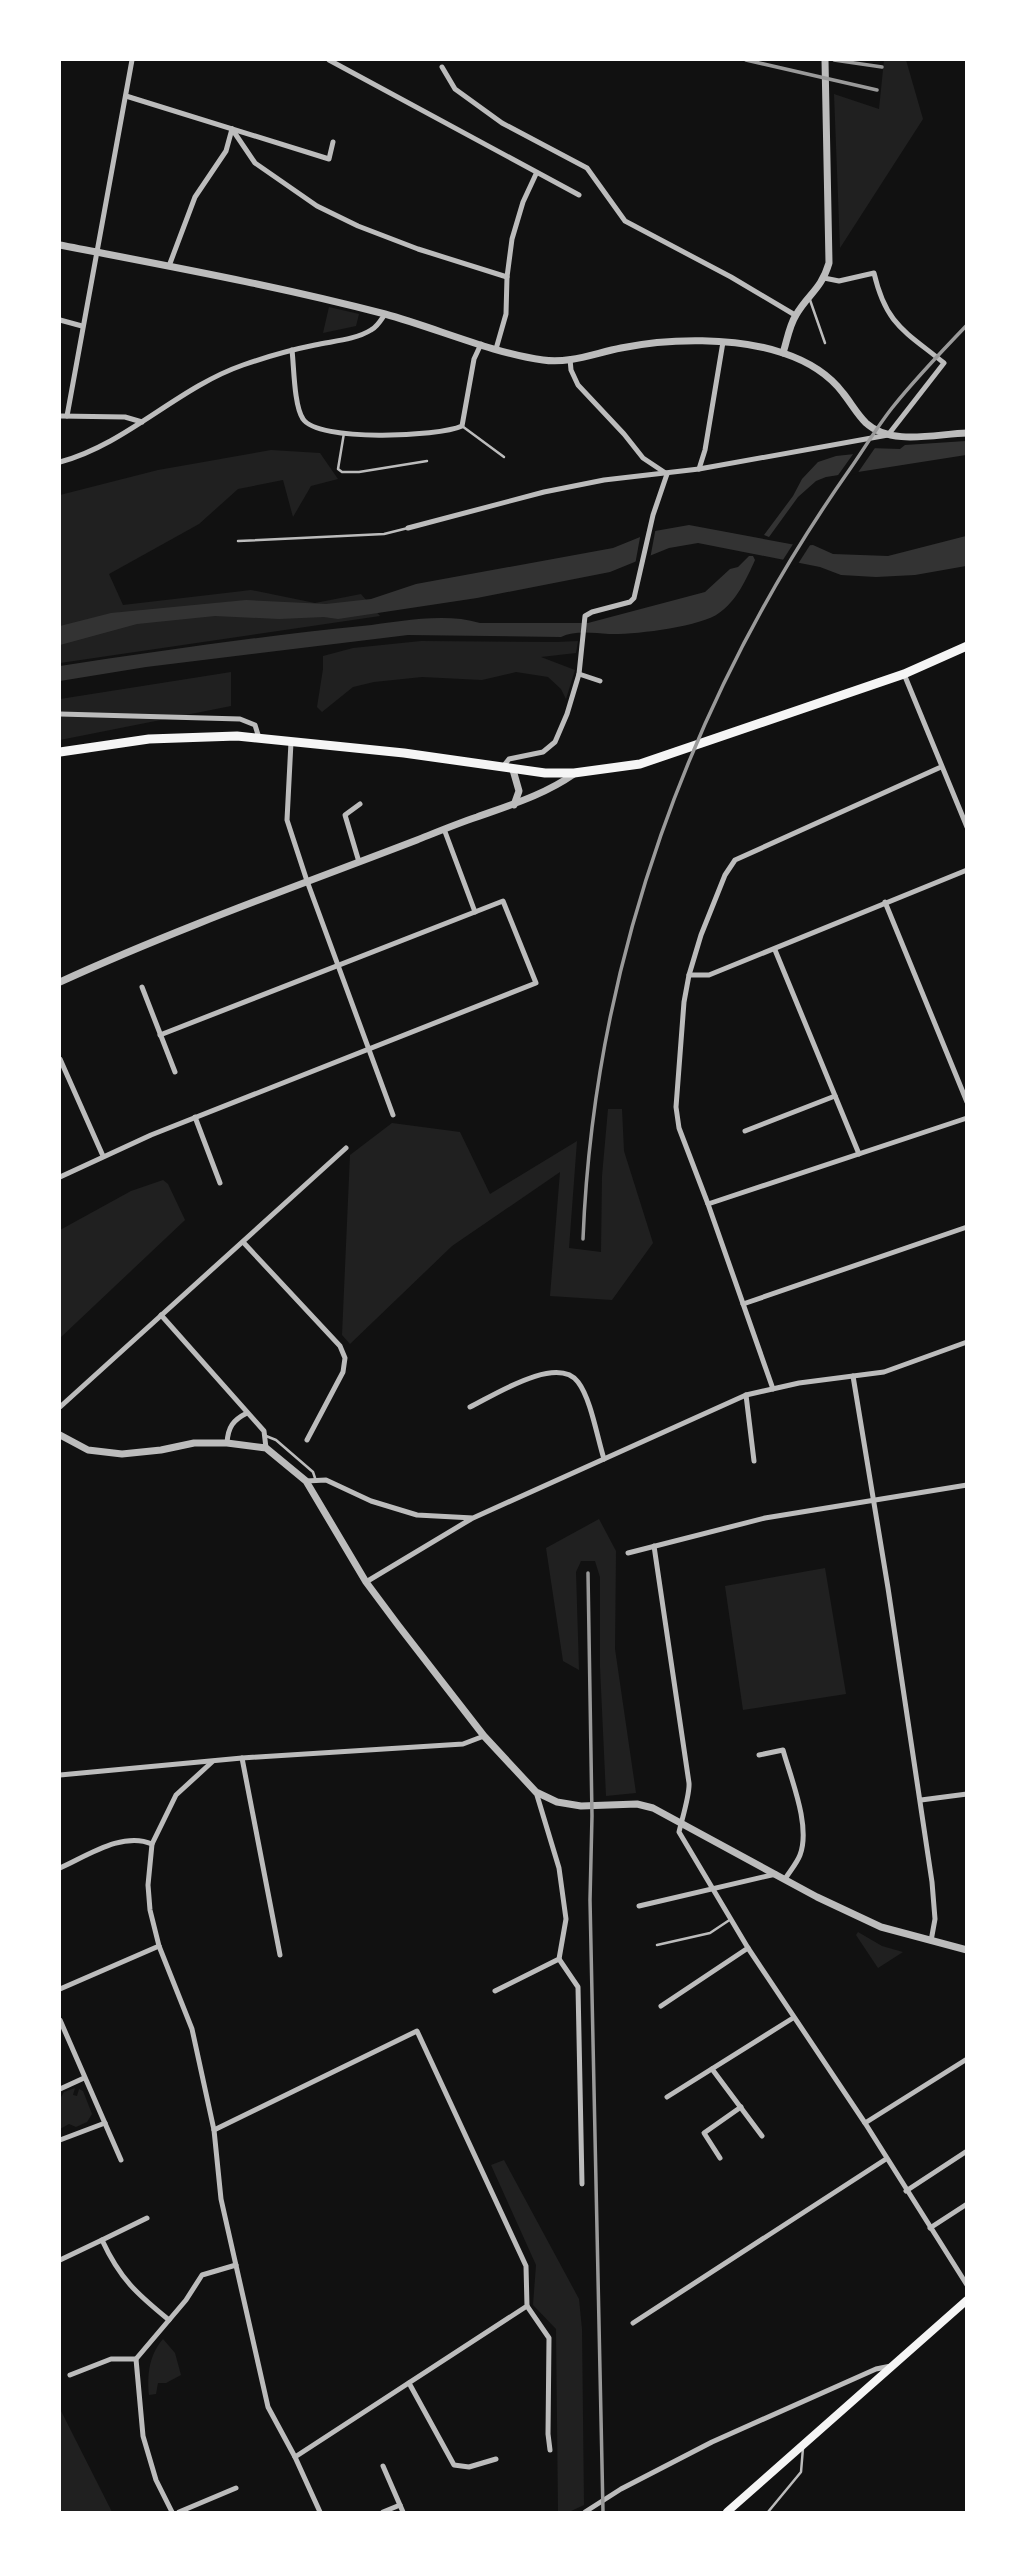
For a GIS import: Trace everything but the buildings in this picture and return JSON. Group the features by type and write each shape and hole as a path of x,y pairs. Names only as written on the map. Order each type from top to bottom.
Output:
{"main road":[{"path":"60,751 182,736 259,738 404,752 513,770 574,773 640,764 904,674 967,646"},
{"path":"727,2512 967,2300"}],"street":[{"path":"67,416 132,60"},
{"path":"329,60 356,72 536,174 579,195"},
{"path":"783,353 795,315 824,278 829,263 825,60"},
{"path":"442,67 455,89 502,123 587,168 625,220 795,315"},
{"path":"125,96 329,159 333,142"},
{"path":"169,266 195,197 226,151 232,129"},
{"path":"232,129 255,163 317,206 418,250 507,277"},
{"path":"496,349 506,314 512,239 536,174"},
{"path":"60,245 169,266 384,314 496,349 544,360 570,359 642,344 723,342 753,345 783,353 811,365 829,378 859,416 873,429 888,435"},
{"path":"824,278 839,281 874,273 880,299 889,316 944,363 888,435"},
{"path":"60,463 78,458 142,422 211,378 292,350 359,335 374,329 384,314"},
{"path":"60,320 82,326"},
{"path":"699,469 705,450 723,342"},
{"path":"292,350 302,418 308,425 344,433 402,436 451,431 461,426 474,359 481,344"},
{"path":"570,359 570,370 578,385 643,458 667,474"},
{"path":"60,416 125,417 142,422"},
{"path":"408,528 580,485 638,475 699,469 888,435 967,433"},
{"path":"502,768 509,760 543,752 555,742 579,674 586,615 633,600 650,524 667,474"},
{"path":"579,674 600,681"},
{"path":"904,674 967,827"},
{"path":"60,714 240,719 255,725 259,738"},
{"path":"291,741 287,820 393,1115"},
{"path":"773,1389 679,1129 676,1107 684,1002 690,975 701,935 725,875 735,860 941,766"},
{"path":"513,770 519,791 514,805"},
{"path":"60,982 128,951 307,881 514,805 563,782 574,773"},
{"path":"359,862 345,815 360,804"},
{"path":"444,830 475,912"},
{"path":"690,975 709,975 775,950 967,870"},
{"path":"60,1177 195,1117 536,983 503,901 160,1035"},
{"path":"885,902 967,1102"},
{"path":"775,950 859,1154"},
{"path":"142,987 175,1072"},
{"path":"60,1059 103,1156"},
{"path":"60,1082 68,1078"},
{"path":"745,1131 835,1096"},
{"path":"195,1117 220,1183"},
{"path":"708,1204 967,1118"},
{"path":"60,1407 346,1148"},
{"path":"743,1304 967,1227"},
{"path":"243,1242 340,1346 345,1358 343,1372 307,1440"},
{"path":"160,1315 266,1436 266,1448"},
{"path":"366,1582 473,1518 746,1395 799,1383 884,1372 967,1342"},
{"path":"470,1407 542,1374 556,1371 568,1374 577,1380 584,1393 604,1459"},
{"path":"853,1376 921,1800 934,1901 931,1941"},
{"path":"746,1395 754,1461"},
{"path":"227,1443 228,1430 235,1419 247,1413"},
{"path":"60,1435 88,1450 122,1454 194,1443 227,1443 266,1448 306,1481 366,1582 484,1736 536,1792 557,1802 581,1806 637,1804 653,1808 881,1927 967,1950"},
{"path":"306,1481 326,1479 371,1501 417,1515 473,1518"},
{"path":"628,1553 765,1518 967,1485"},
{"path":"654,1546 690,1793 682,1811 679,1832 748,1948 865,2123 967,2285"},
{"path":"60,1775 463,1744 484,1736"},
{"path":"759,1755 783,1750 800,1809 803,1832 800,1855 785,1879"},
{"path":"242,1759 280,1955"},
{"path":"212,1762 176,1795 152,1844 148,1885 150,1910 159,1946 192,2029 214,2130 221,2199 268,2407 320,2512"},
{"path":"536,1792 559,1868 566,1919 559,1959 578,1987 582,2184"},
{"path":"921,1800 967,1794"},
{"path":"60,1868 127,1840 143,1840 152,1844"},
{"path":"639,1906 776,1874"},
{"path":"60,1989 159,1946"},
{"path":"661,2006 748,1948"},
{"path":"495,1991 559,1959"},
{"path":"667,2097 793,2018"},
{"path":"60,2020 121,2160"},
{"path":"214,2130 417,2032 526,2266 527,2306 549,2338 550,2450"},
{"path":"865,2123 967,2059"},
{"path":"712,2069 762,2136"},
{"path":"60,2089 84,2078"},
{"path":"720,2158 704,2133 741,2107"},
{"path":"60,2140 105,2123"},
{"path":"906,2191 967,2151"},
{"path":"633,2323 886,2159"},
{"path":"930,2228 967,2204"},
{"path":"60,2260 147,2218"},
{"path":"102,2241 113,2266 134,2291 169,2320"},
{"path":"172,2512 156,2480 143,2436 136,2359 186,2300 202,2275 236,2265"},
{"path":"295,2458 527,2306"},
{"path":"70,2375 111,2359 136,2359"},
{"path":"585,2512 621,2488 712,2442 786,2408 894,2365"},
{"path":"409,2384 454,2465 469,2467 496,2459"},
{"path":"383,2466 403,2512"},
{"path":"179,2512 236,2488"},
{"path":"383,2512 400,2505"}],"lane":[{"path":"810,299 825,343"},
{"path":"461,426 505,457"},
{"path":"344,433 338,462 338,469 342,472 359,472 426,461"},
{"path":"238,541 384,534 408,528"},
{"path":"266,1436 276,1440 313,1472 316,1480"},
{"path":"657,1945 710,1933 732,1919"},
{"path":"768,2512 801,2472 804,2445"}],"shaded area":[{"path":"884,60 906,60 923,119 840,248 834,94 879,109"},
{"path":"329,307 359,314 356,326 323,333"},
{"path":"966,441 966,455 826,477 816,481 798,497 769,537 764,535 802,479 818,462 836,456 864,453 869,448 900,449 905,445"},
{"path":"271,450 320,453 338,479 311,486 293,517 283,480 238,489 199,524 109,574 123,605 251,590 315,603 361,594 380,616 60,663 60,495 158,470"},
{"path":"689,525 801,546 813,545 833,554 888,556 966,536 966,566 915,575 841,575 820,567 698,543 669,548 610,572 477,598 338,619 215,616 137,624 60,645 60,626 111,613 246,600 326,604 371,599 416,584 613,548 655,531"},
{"path":"749,556 753,556 755,560 731,603 710,618 666,629 620,634 578,633 561,637 408,635 146,667 60,681 60,666 406,620 451,618 480,623 588,623 705,592"},
{"path":"421,641 578,641 576,653 541,657 575,670 566,699 561,689 548,677 516,672 482,680 422,677 374,682 353,687 322,712 317,707 323,656 353,648"},
{"path":"231,672 231,706 60,740 60,699"},
{"path":"608,1109 622,1109 624,1151 653,1243 612,1300 550,1296 560,1172 452,1246 350,1344 342,1335 350,1155 392,1123 460,1132 490,1194 577,1141 569,1248 601,1252 602,1176"},
{"path":"163,1180 168,1184 185,1220 60,1338 60,1230 131,1191"},
{"path":"599,1519 616,1551 615,1649 636,1793 606,1796 600,1667 600,1577 595,1561 581,1561 576,1572 579,1670 563,1661 546,1548"},
{"path":"825,1568 846,1694 743,1710 725,1586"},
{"path":"858,1932 882,1946 903,1952 878,1968 856,1935"},
{"path":"75,2088 73,2095 77,2096 79,2089 83,2091 92,2114 87,2122 76,2127 69,2124 60,2129 60,2099 64,2092"},
{"path":"504,2160 579,2299 582,2329 584,2505 569,2512 558,2512 556,2329 533,2305 536,2265 491,2165"},
{"path":"163,2339 175,2353 181,2375 166,2383 158,2383 156,2394 149,2395 150,2366"},
{"path":"60,2409 112,2512 60,2512"}],"pier":[{"path":"868,445 877,445 857,474 836,478 856,450 863,450"},
{"path":"656,527 650,559 635,565 641,532"},
{"path":"795,541 812,542 796,567 781,563"}],"railway":[{"path":"746,60 877,90"},
{"path":"834,60 882,67"},
{"path":"583,1239 591,1136 607,1034 630,933 661,835 699,739 743,646 793,556 886,415 967,325"},
{"path":"588,1573 592,1816 590,1900 603,2512"}]}
